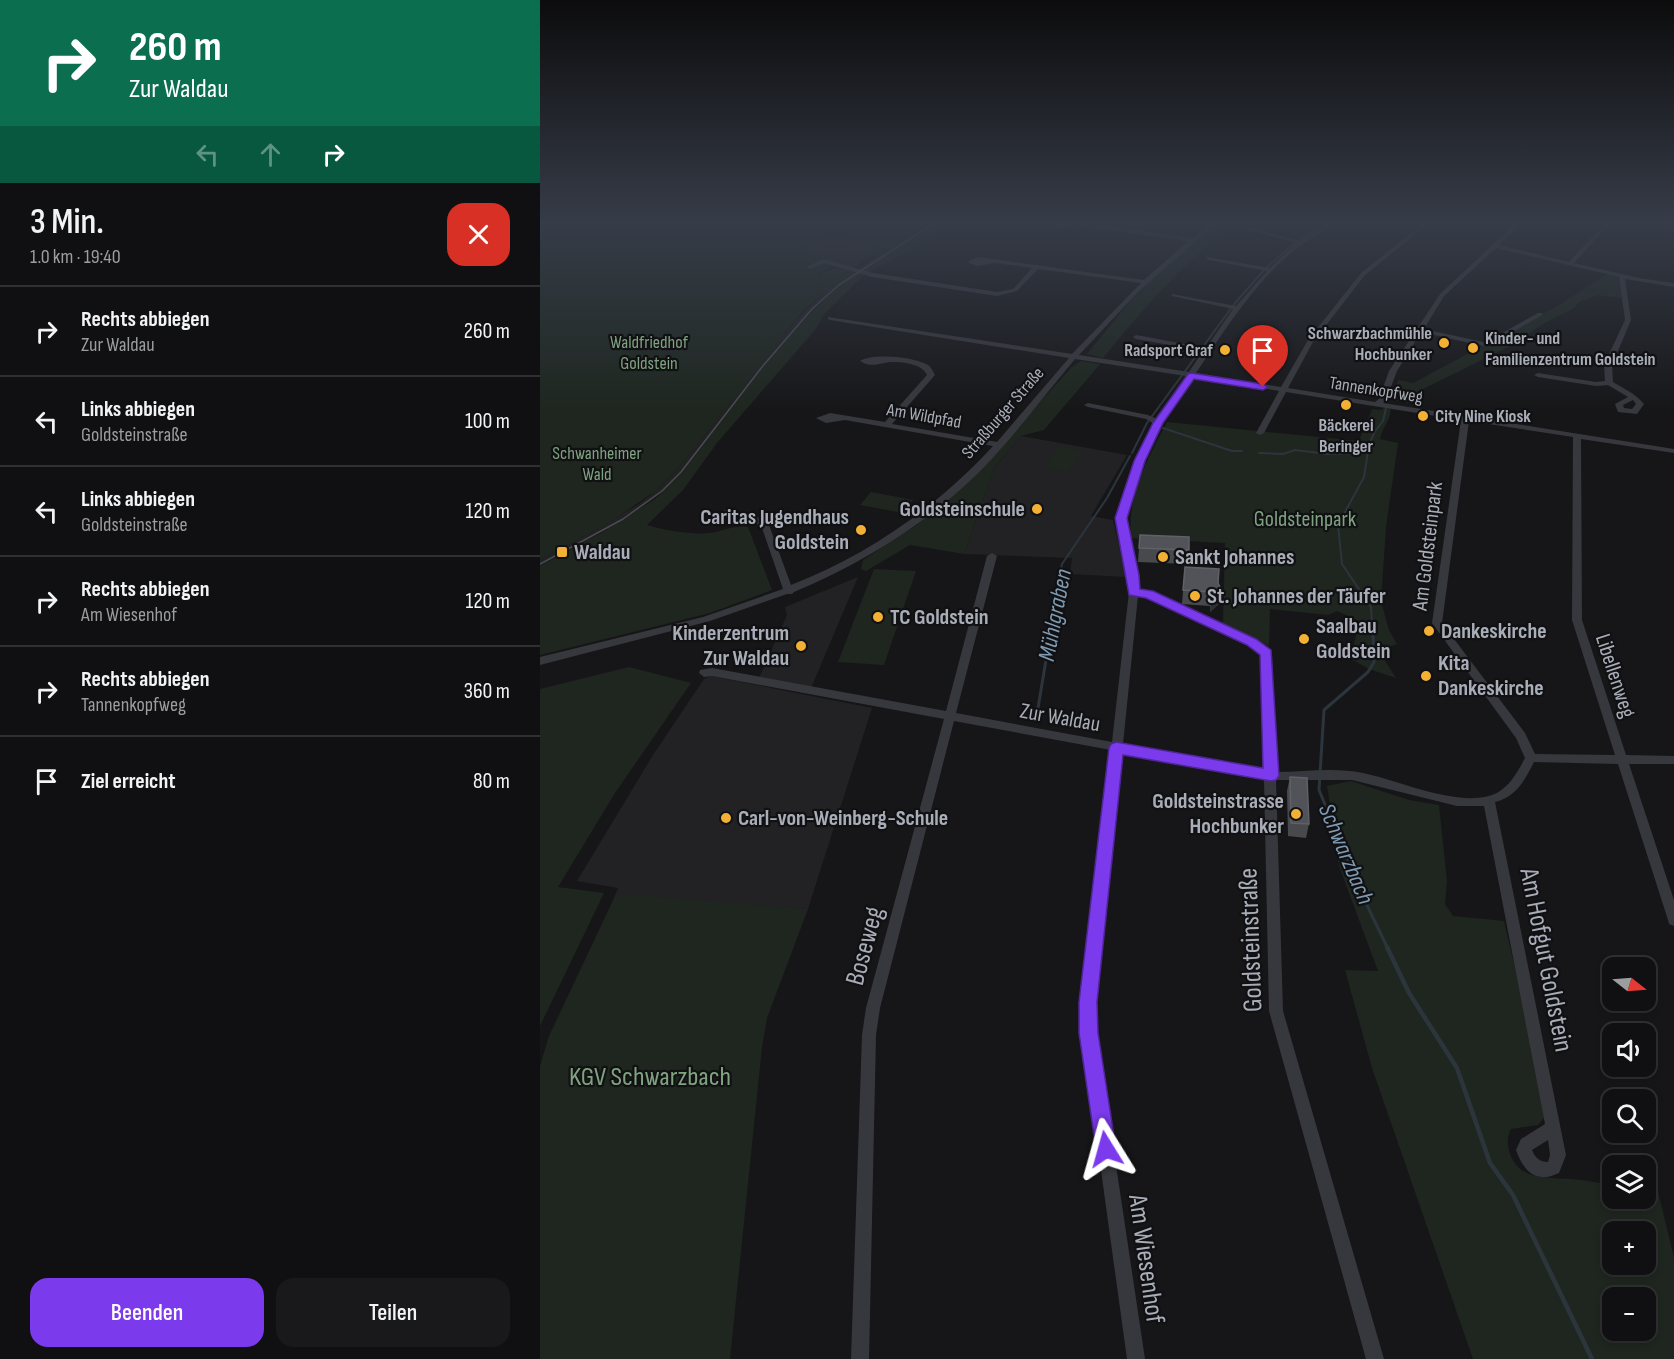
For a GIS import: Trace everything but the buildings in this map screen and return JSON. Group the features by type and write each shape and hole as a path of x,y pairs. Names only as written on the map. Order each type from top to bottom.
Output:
{"street":[{"path":"944,285 1004,294 1015,290 1019,285"},
{"name":"Straßburger Straße","path":"540,661 721,616 789,592 853,561 906,529 958,486 999,445 1075,357 1142,285"},
{"name":"Am Wiesenhof","path":"1136,1359 1088,1018 1134,592 1133,575 1121,518 1140,461 1158,423 1191,376 1204,350 1234,307 1253,285"},
{"path":"1260,433 1310,342 1354,285"},
{"path":"1375,405 1383,400 1393,370 1442,295 1452,285"},
{"path":"1609,383 1608,365 1628,320 1623,285"},
{"path":"1174,295 1234,307"},
{"path":"1419,330 1483,344 1490,343 1540,314"},
{"name":"Tannenkopfweg","path":"830,318 1674,451"},
{"path":"1137,337 1204,350"},
{"path":"887,425 931,375 929,369 922,365 889,360"},
{"path":"1538,375 1596,384 1609,383 1634,397"},
{"path":"1088,405 1148,417 1158,423"},
{"name":"Am Wildpfad","path":"844,418 999,445"},
{"name":"Am Goldsteinpark","path":"1465,418 1437,623 1521,736 1531,758"},
{"name":"Libellenweg","path":"1577,436 1576,620 1674,920"},
{"path":"726,513 757,520 764,524 789,592"},
{"name":"Boseweg","path":"860,1359 868,1035 992,556"},
{"name":"Goldsteinstraße","path":"1134,592 1148,594 1251,642 1267,653 1276,1011 1375,1359"},
{"name":"Zur Waldau","path":"704,673 712,672 1271,776 1364,777 1429,797 1489,803"},
{"path":"1489,803 1507,792 1522,778 1531,758 1674,760"},
{"name":"Am Hofgut Goldstein","path":"1489,803 1553,1128"}],"shaded area":[{"path":"822,285 841,285 827,296 791,334 683,472 664,491 624,520 540,566 540,560 639,504 657,490 681,465 758,366 800,316 822,295 824,289"},
{"name":"Goldsteinschule","path":"1021,436 1127,455 1091,516 1113,520 1126,577 1070,574 1072,558 964,554 994,468"},
{"name":"Kinderzentrum Zur Waldau","path":"858,577 811,688 759,678 787,615 785,607"},
{"name":"Carl-von-Weinberg-Schule","path":"711,676 872,708 808,909 614,898 618,888 577,881 653,755 704,679"}],"green space":[{"path":"540,285 822,285 824,289 822,295 803,311 681,465 657,490 610,522 540,560"},
{"path":"841,285 853,285 825,313 815,330 717,443 683,490 647,525 696,533 748,527 772,590 710,613 540,655 540,566 603,532 655,499 683,472 763,367 827,297"},
{"path":"1146,285 1166,285 1103,358 1087,354"},
{"path":"1589,285 1620,285 1622,298 1598,295 1579,302 1574,308 1543,324 1510,346 1413,394 1411,403 1392,400 1398,380 1413,383 1561,304"},
{"path":"1081,361 1100,364 1044,430 1021,436 994,468 964,554 910,545 866,571 861,569 863,560 918,524 965,485 1072,367"},
{"name":"Goldsteinpark","path":"1383,408 1391,409 1380,439 1398,443 1386,527 1381,601 1389,630 1397,644 1379,651 1396,678 1369,669 1351,659 1359,621 1337,611 1328,615 1270,609 1269,646 1223,623 1225,543 1131,538 1132,507 1140,477 1167,422 1359,441 1372,409 1382,410"},
{"path":"1059,446 1083,451 1068,472 1044,467"},
{"path":"871,492 913,500 903,513 860,505"},
{"name":"TC Goldstein","path":"874,569 916,571 884,665 838,662"},
{"name":"KGV Schwarzbach","path":"629,667 691,683 615,793 558,887 604,893 540,1026 540,689"},
{"path":"1351,781 1409,800 1439,805 1447,881 1445,904 1453,916 1504,921 1522,998 1544,1118 1538,1125 1511,1129 1508,1145 1513,1161 1526,1173 1534,1176 1602,1183 1602,1209 1656,1209 1656,1191 1658,1191 1674,1258 1674,1359 1473,1359 1372,1068 1345,970 1378,971 1339,866 1327,786"},
{"name":"KGV Schwarzbach","path":"616,894 808,909 767,1018 762,1047 730,1359 540,1359 540,1066 549,1036"}],"waterway":[{"name":"Mühlgraben","path":"1132,453 1147,423 1235,303 1251,285"},
{"name":"Schwarzbach","path":"1368,453 1375,431 1383,421 1386,408"},
{"path":"1163,428 1232,451 1242,451"},
{"path":"1259,453 1283,454 1295,450 1327,454 1368,453"},
{"name":"Schwarzbach","path":"1368,453 1364,477 1338,525 1342,564 1371,607 1373,637"},
{"name":"Mühlgraben","path":"1050,637 1062,564 1107,498 1130,456"},
{"name":"Mühlgraben","path":"1036,720 1050,636"},
{"name":"Schwarzbach","path":"1373,636 1374,662 1368,672 1324,710 1319,790 1365,901 1388,949"},
{"name":"Schwarzbach","path":"1387,947 1409,993 1457,1068"},
{"name":"Schwarzbach","path":"1458,1071 1490,1163 1513,1195 1592,1359"}],"tram line":[{"path":"540,564 623,519 662,491 681,472 762,367 812,309 839,285"}],"place":[{"name":"Schwarzbachmühle Hochbunker","path":"1444,343"},
{"name":"Kinder- und Familienzentrum Goldstein","path":"1473,348"},
{"name":"Radsport Graf","path":"1225,350"},
{"name":"Bäckerei Beringer","path":"1346,405"},
{"name":"City Nine Kiosk","path":"1423,416"},
{"name":"Goldsteinschule","path":"1037,509"},
{"name":"Caritas Jugendhaus Goldstein","path":"861,530"},
{"name":"Waldau","path":"562,552"},
{"name":"Sankt Johannes","path":"1163,557"},
{"name":"St. Johannes der Täufer","path":"1195,596"},
{"name":"TC Goldstein","path":"878,617"},
{"name":"Dankeskirche","path":"1429,631"},
{"name":"Saalbau Goldstein","path":"1304,639"},
{"name":"Kinderzentrum Zur Waldau","path":"801,646"},
{"name":"Kita Dankeskirche","path":"1426,676"},
{"name":"Goldsteinstrasse Hochbunker","path":"1296,814"},
{"name":"Carl-von-Weinberg-Schule","path":"726,818"}],"route":[{"path":"1106,1149 1089,1033 1088,1002 1116,748 1271,776 1267,653 1251,642 1148,594 1134,592 1133,575 1121,518 1140,461 1158,423 1191,376 1263,387"}],"park label":[{"name":"Waldfriedhof Goldstein","path":"649,352"},
{"name":"Schwanheimer Wald","path":"597,463"}]}
